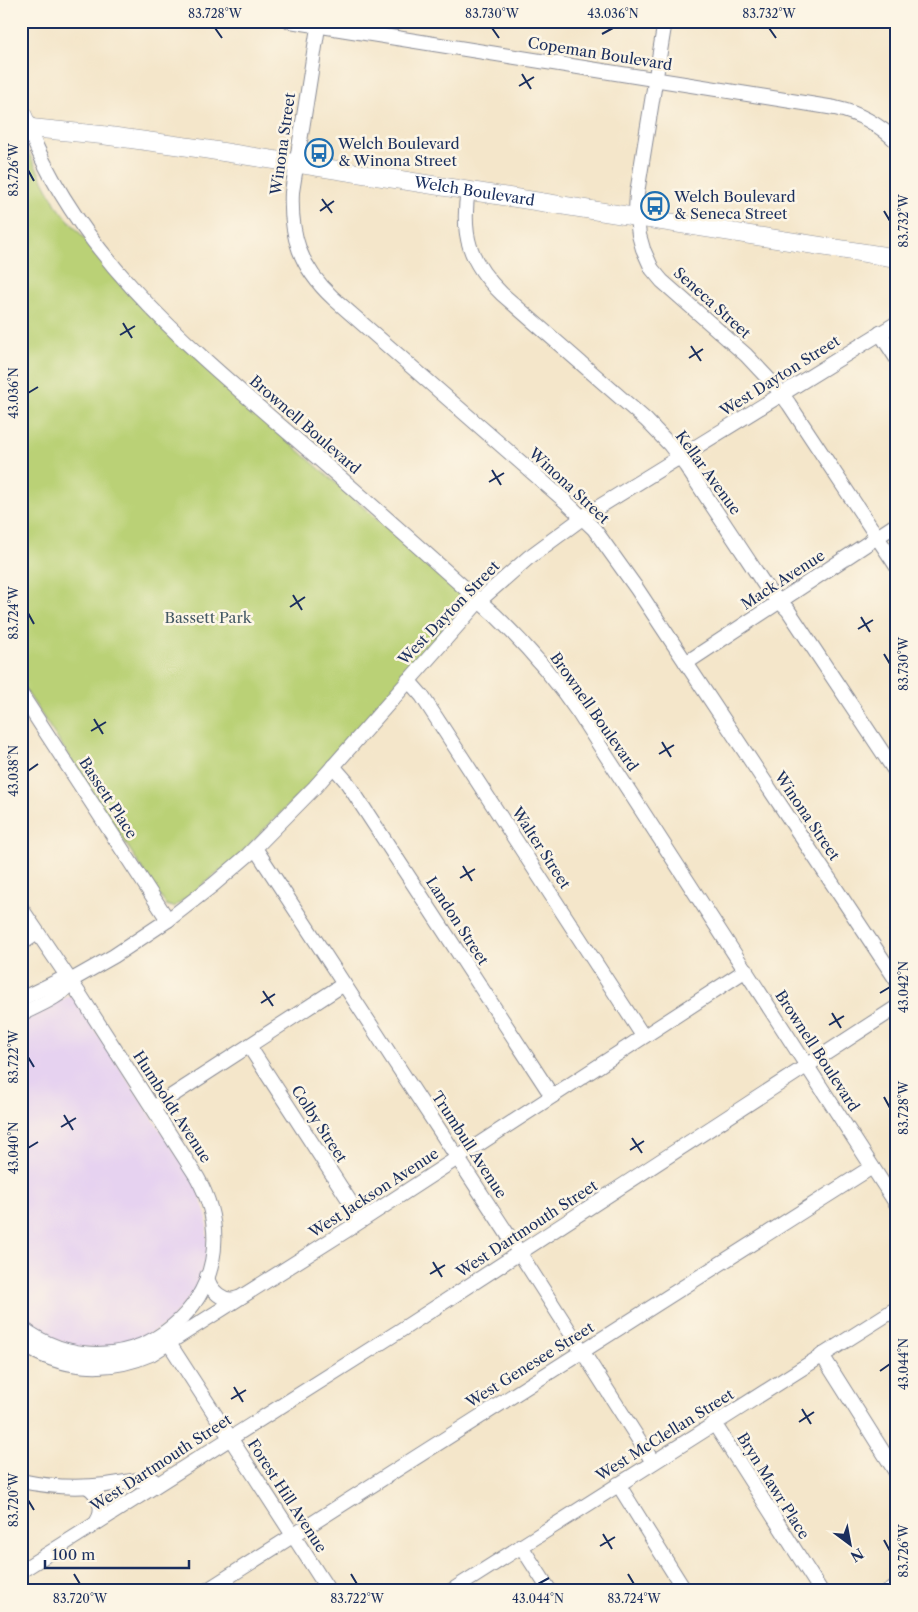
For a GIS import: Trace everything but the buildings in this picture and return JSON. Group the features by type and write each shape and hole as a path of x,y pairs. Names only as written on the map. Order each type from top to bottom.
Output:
{"main road":[{"path":"21,111 23,129"},
{"name":"Welch Boulevard","path":"23,129 159,142 897,258"}],"street":[{"name":"Copeman Boulevard","path":"290,21 841,109 872,123 897,142"},
{"name":"Seneca Street","path":"665,21 638,193 637,217 639,235 648,262 656,275 674,293 750,359 782,394 897,567"},
{"name":"Winona Street","path":"318,24 292,192 291,215 301,256 319,285 583,517 614,557 686,663 897,981"},
{"name":"Brownell Boulevard","path":"23,129 75,214 118,272 155,313 209,364 479,601 522,641 564,691 897,1205"},
{"name":"Kellar Avenue","path":"468,190 464,214 467,236 476,261 489,281 635,410 662,436 680,457 768,590 788,610 897,774"},
{"name":"West Dayton Street","path":"21,999 60,980 70,981 121,951 168,920 221,878 301,803 479,601 528,558 583,517 897,323"},
{"path":"880,333 897,359"},
{"name":"Mack Avenue","path":"686,663 897,524"},
{"name":"Walter Street","path":"408,680 427,704 644,1036"},
{"name":"Bassett Place","path":"21,694 168,920"},
{"name":"Landon Street","path":"333,766 346,781 552,1096"},
{"name":"Trumbull Avenue","path":"255,848 520,1253 653,1462"},
{"name":"Humboldt Avenue","path":"21,908 197,1176 210,1206 214,1242 211,1266 201,1291 190,1309 166,1339"},
{"path":"21,944 37,934"},
{"name":"West Jackson Avenue","path":"166,1339 238,1298 362,1220 746,970"},
{"name":"West Dayton Street","path":"21,1014 64,991 69,986 70,981"},
{"path":"153,1108 344,984"},
{"name":"West Dartmouth Street","path":"21,1571 520,1253 897,1007"},
{"name":"Colby Street","path":"249,1046 362,1220"},
{"name":"West Genesee Street","path":"206,1591 872,1167"},
{"path":"207,1276 209,1283 219,1295 227,1300 238,1298"},
{"name":"West McClellan Street","path":"451,1591 897,1308"},
{"path":"21,1327 40,1340 57,1347 93,1354 123,1350 166,1339"},
{"path":"21,1343 34,1351 56,1360 77,1365 99,1367 125,1363 151,1354 166,1339"},
{"name":"Forest Hill Avenue","path":"166,1339 329,1591"},
{"path":"822,1355 897,1474"},
{"name":"Bryn Mawr Place","path":"714,1423 820,1591"},
{"path":"21,1481 66,1487 88,1487 151,1479 156,1485"},
{"path":"618,1484 685,1591"},
{"path":"88,1487 96,1494 101,1506 101,1515 96,1524"},
{"path":"521,1546 550,1591"},
{"path":"889,1591 897,1586"}],"shaded area":[{"path":"72,996 196,1184 207,1218 207,1254 196,1289 167,1324 136,1341 107,1348 75,1347 37,1332 21,1320 21,1019"}],"green space":[{"name":"Bassett Park","path":"21,145 27,150 56,205 94,250 229,389 465,598 465,604 461,611 325,768 232,862 174,907 166,905 21,683"}],"place":[{"name":"Welch Boulevard & Winona Street","path":"319,153"},
{"name":"Welch Boulevard & Seneca Street","path":"655,206"}]}
